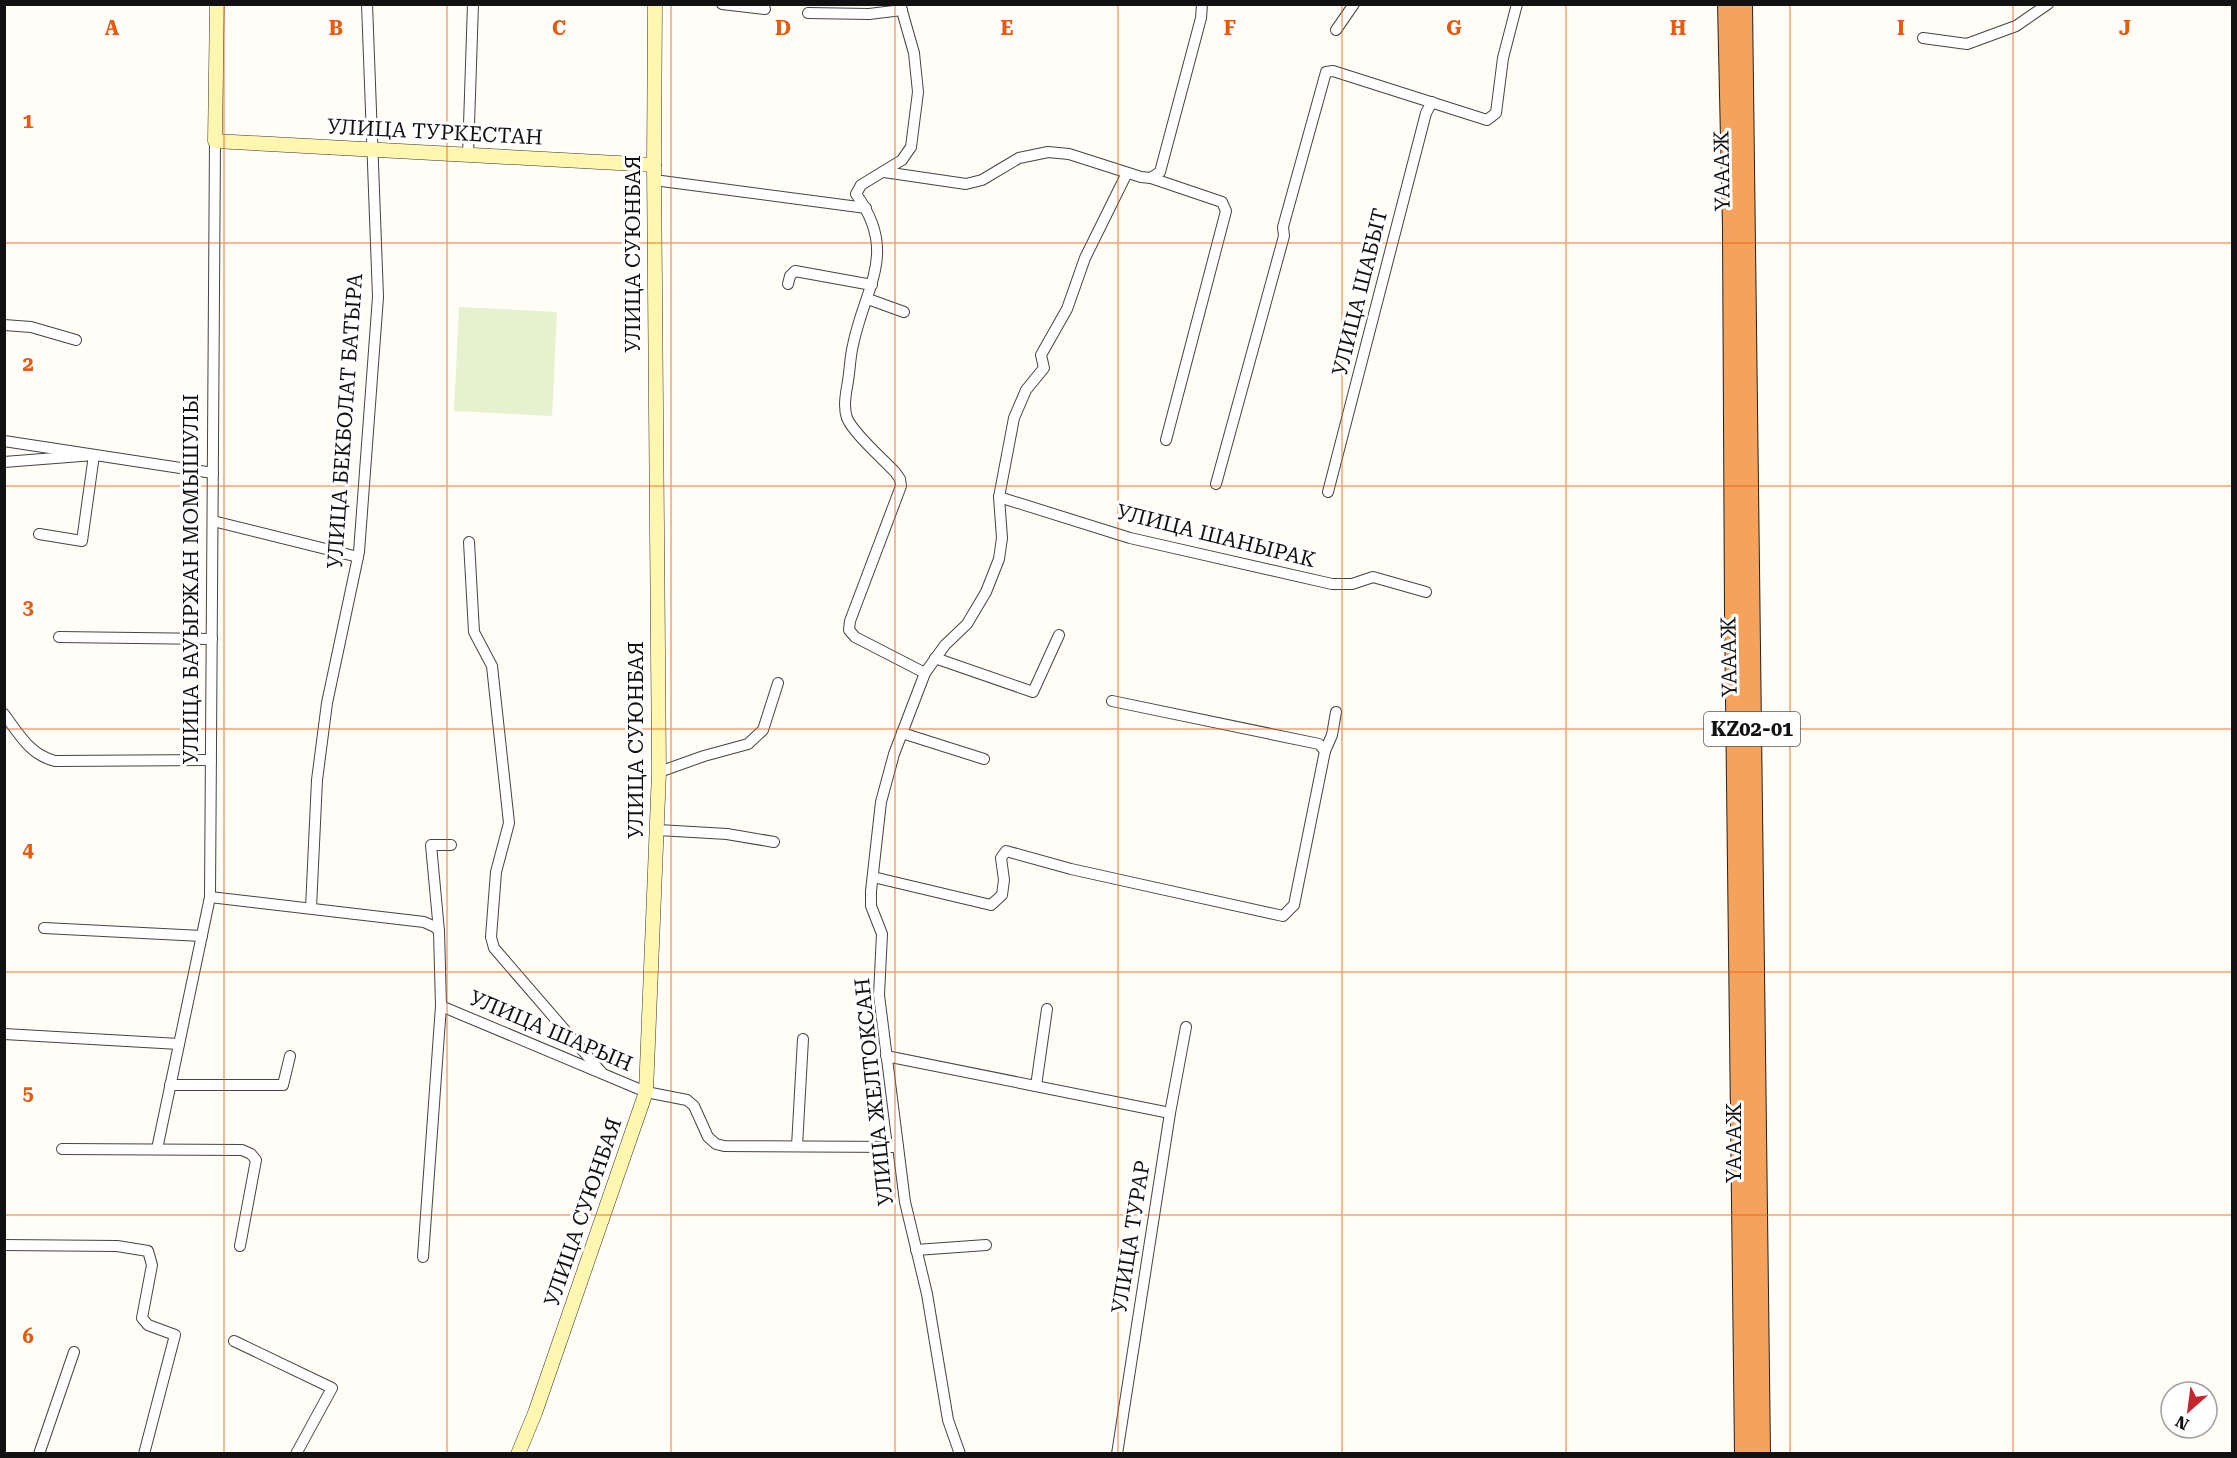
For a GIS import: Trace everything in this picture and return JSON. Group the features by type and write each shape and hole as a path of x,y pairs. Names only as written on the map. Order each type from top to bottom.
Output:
{"highway":[{"name":"ҮАААЖ","path":"1727,4 1732,240 1744,1454"},
{"name":"ҮАААЖ","path":"1743,4 1761,1454"}],"main road":[{"name":"УЛИЦА БАУЫРЖАН МОМЫШУЛЫ","path":"215,141 217,4"},
{"name":"УЛИЦА СУЮНБАЯ","path":"518,1454 535,1413 646,1092 659,772 654,180 655,4"},
{"name":"УЛИЦА ТУРКЕСТАН","path":"215,141 654,165"}],"street":[{"name":"УЛИЦА БЕКБОЛАТ БАТЫРА","path":"310,908 317,780 327,703 358,557 378,297 366,4"},
{"path":"468,155 473,4"},
{"path":"722,4 765,9"},
{"path":"1151,178 1160,172 1201,18 1202,4"},
{"path":"1336,30 1354,4"},
{"path":"1216,484 1326,72 1333,70 1487,120 1496,113 1503,58 1517,4"},
{"path":"1923,38 1967,44 2016,26 2048,4"},
{"path":"808,13 869,14 901,7 914,53 918,92 911,147 902,160 858,189 856,194 866,208 878,245 877,269 853,345 845,404 847,418 895,472 901,486 850,621 849,630 855,637 925,672"},
{"name":"УЛИЦА ШАБЫТ","path":"1328,492 1426,113 1432,102"},
{"name":"УЛИЦА БАУЫРЖАН МОМЫШУЛЫ","path":"157,1149 210,897 215,141"},
{"path":"884,171 966,184 982,180 1020,158 1048,152 1069,154 1222,202 1226,211 1166,440"},
{"name":"УЛИЦА ЖЕЛТОКСАН","path":"960,1454 948,1420 927,1294 905,1202 886,1056 879,994 882,934 871,906 881,802 902,733 925,672 945,645 967,624 986,592 999,560 1002,538 999,497 1014,418 1026,390 1044,368 1041,355 1067,309 1085,258 1128,173"},
{"path":"654,180 866,208"},
{"path":"788,284 795,271 872,285"},
{"path":"867,299 904,312"},
{"path":"4,325 31,327 76,340"},
{"path":"4,441 213,473"},
{"path":"4,462 94,455"},
{"path":"39,534 82,541 94,455"},
{"name":"УЛИЦА ШАНЫРАК","path":"999,497 1130,538 1332,585 1352,584 1372,577 1426,592"},
{"path":"213,521 358,557"},
{"path":"469,542 474,632 492,666 509,823 496,872 492,937 494,948 602,1073"},
{"path":"936,658 1033,692 1059,635"},
{"path":"59,637 212,639"},
{"path":"659,772 748,744 763,730 778,683"},
{"path":"1112,701 1319,744 1325,751"},
{"path":"873,877 991,905 1002,895 1004,880 1001,858 1006,851 1071,869 1283,916 1294,904 1325,751 1332,735 1336,712"},
{"path":"4,714 31,750 43,758 55,761 211,760"},
{"path":"902,733 984,759"},
{"path":"658,830 727,834 774,842"},
{"path":"423,1257 441,1006 439,931 431,845 451,844"},
{"path":"210,897 424,922 439,931"},
{"path":"44,927 202,936"},
{"name":"УЛИЦА ШАРЫН","path":"441,1006 646,1092 687,1100 694,1106 708,1137 716,1144 724,1146 797,1146"},
{"path":"1036,1086 1047,1010"},
{"name":"УЛИЦА ТУРАР","path":"1117,1454 1170,1113 1186,1027"},
{"path":"4,1034 179,1044"},
{"path":"803,1039 797,1146 898,1147"},
{"path":"170,1085 283,1085 290,1056"},
{"path":"886,1056 1170,1113"},
{"path":"62,1149 242,1150 251,1154 256,1160 240,1246"},
{"path":"4,1245 117,1246 148,1251 152,1265 142,1318 148,1324 175,1335 144,1454"},
{"path":"916,1250 986,1245"},
{"path":"234,1341 332,1388 296,1454"},
{"path":"39,1454 74,1352"}],"green space":[{"path":"459,307 557,312 552,416 454,411"}]}
